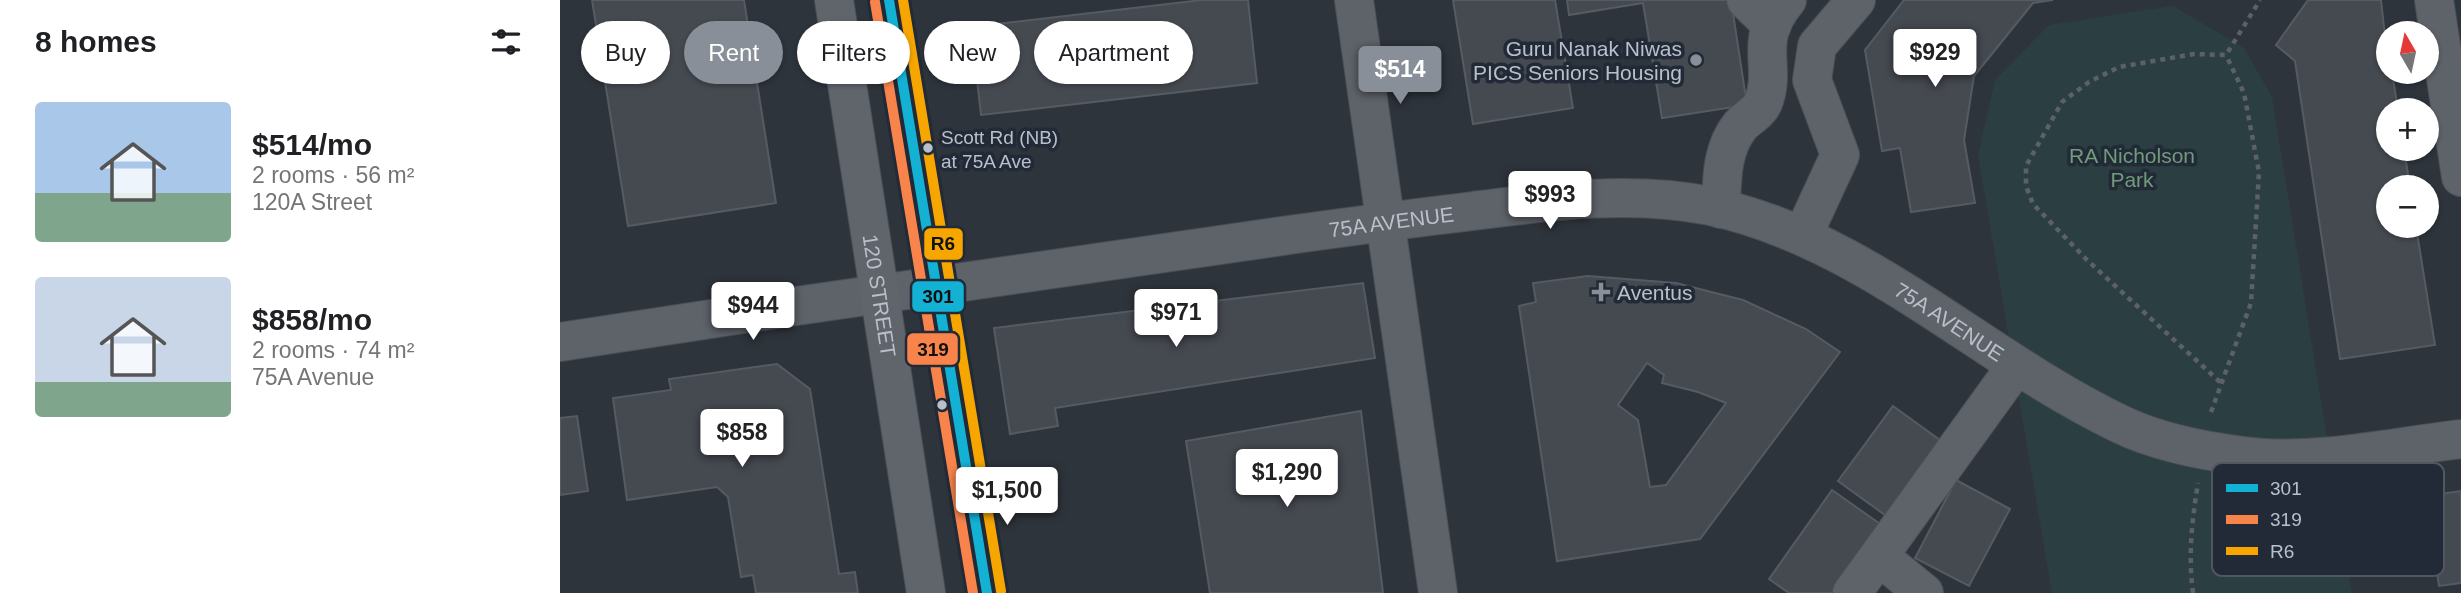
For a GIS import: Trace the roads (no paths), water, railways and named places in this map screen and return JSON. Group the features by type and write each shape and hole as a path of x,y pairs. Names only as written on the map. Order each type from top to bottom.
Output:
{"main road":[{"name":"120 STREET","path":"834,0 926,593"},
{"path":"889,0 988,593"}],"street":[{"path":"1354,0 1438,593"},
{"path":"1803,235 1840,155 1812,80 1817,46 1856,0"},
{"path":"2434,0 2461,177"},
{"path":"1721,209 1722,174 1728,144 1741,124 1762,106 1767,89 1768,8"},
{"name":"75A AVENUE","path":"560,342 878,292 1387,222 1565,199 1631,199 1721,209 1803,235 1876,274 2016,366 2123,426 2168,441 2247,457 2291,459 2461,439"},
{"path":"1852,593 2016,366"},
{"path":"1880,556 1924,593"}],"place":[{"name":"Guru Nanak Niwas PICS Seniors Housing","path":"1696,60"},
{"name":"Scott Rd (NB) at 75A Ave","path":"928,148"},
{"name":"Aventus","path":"1601,292"}],"park label":[{"name":"RA Nicholson Park","path":"2132,167"}]}
